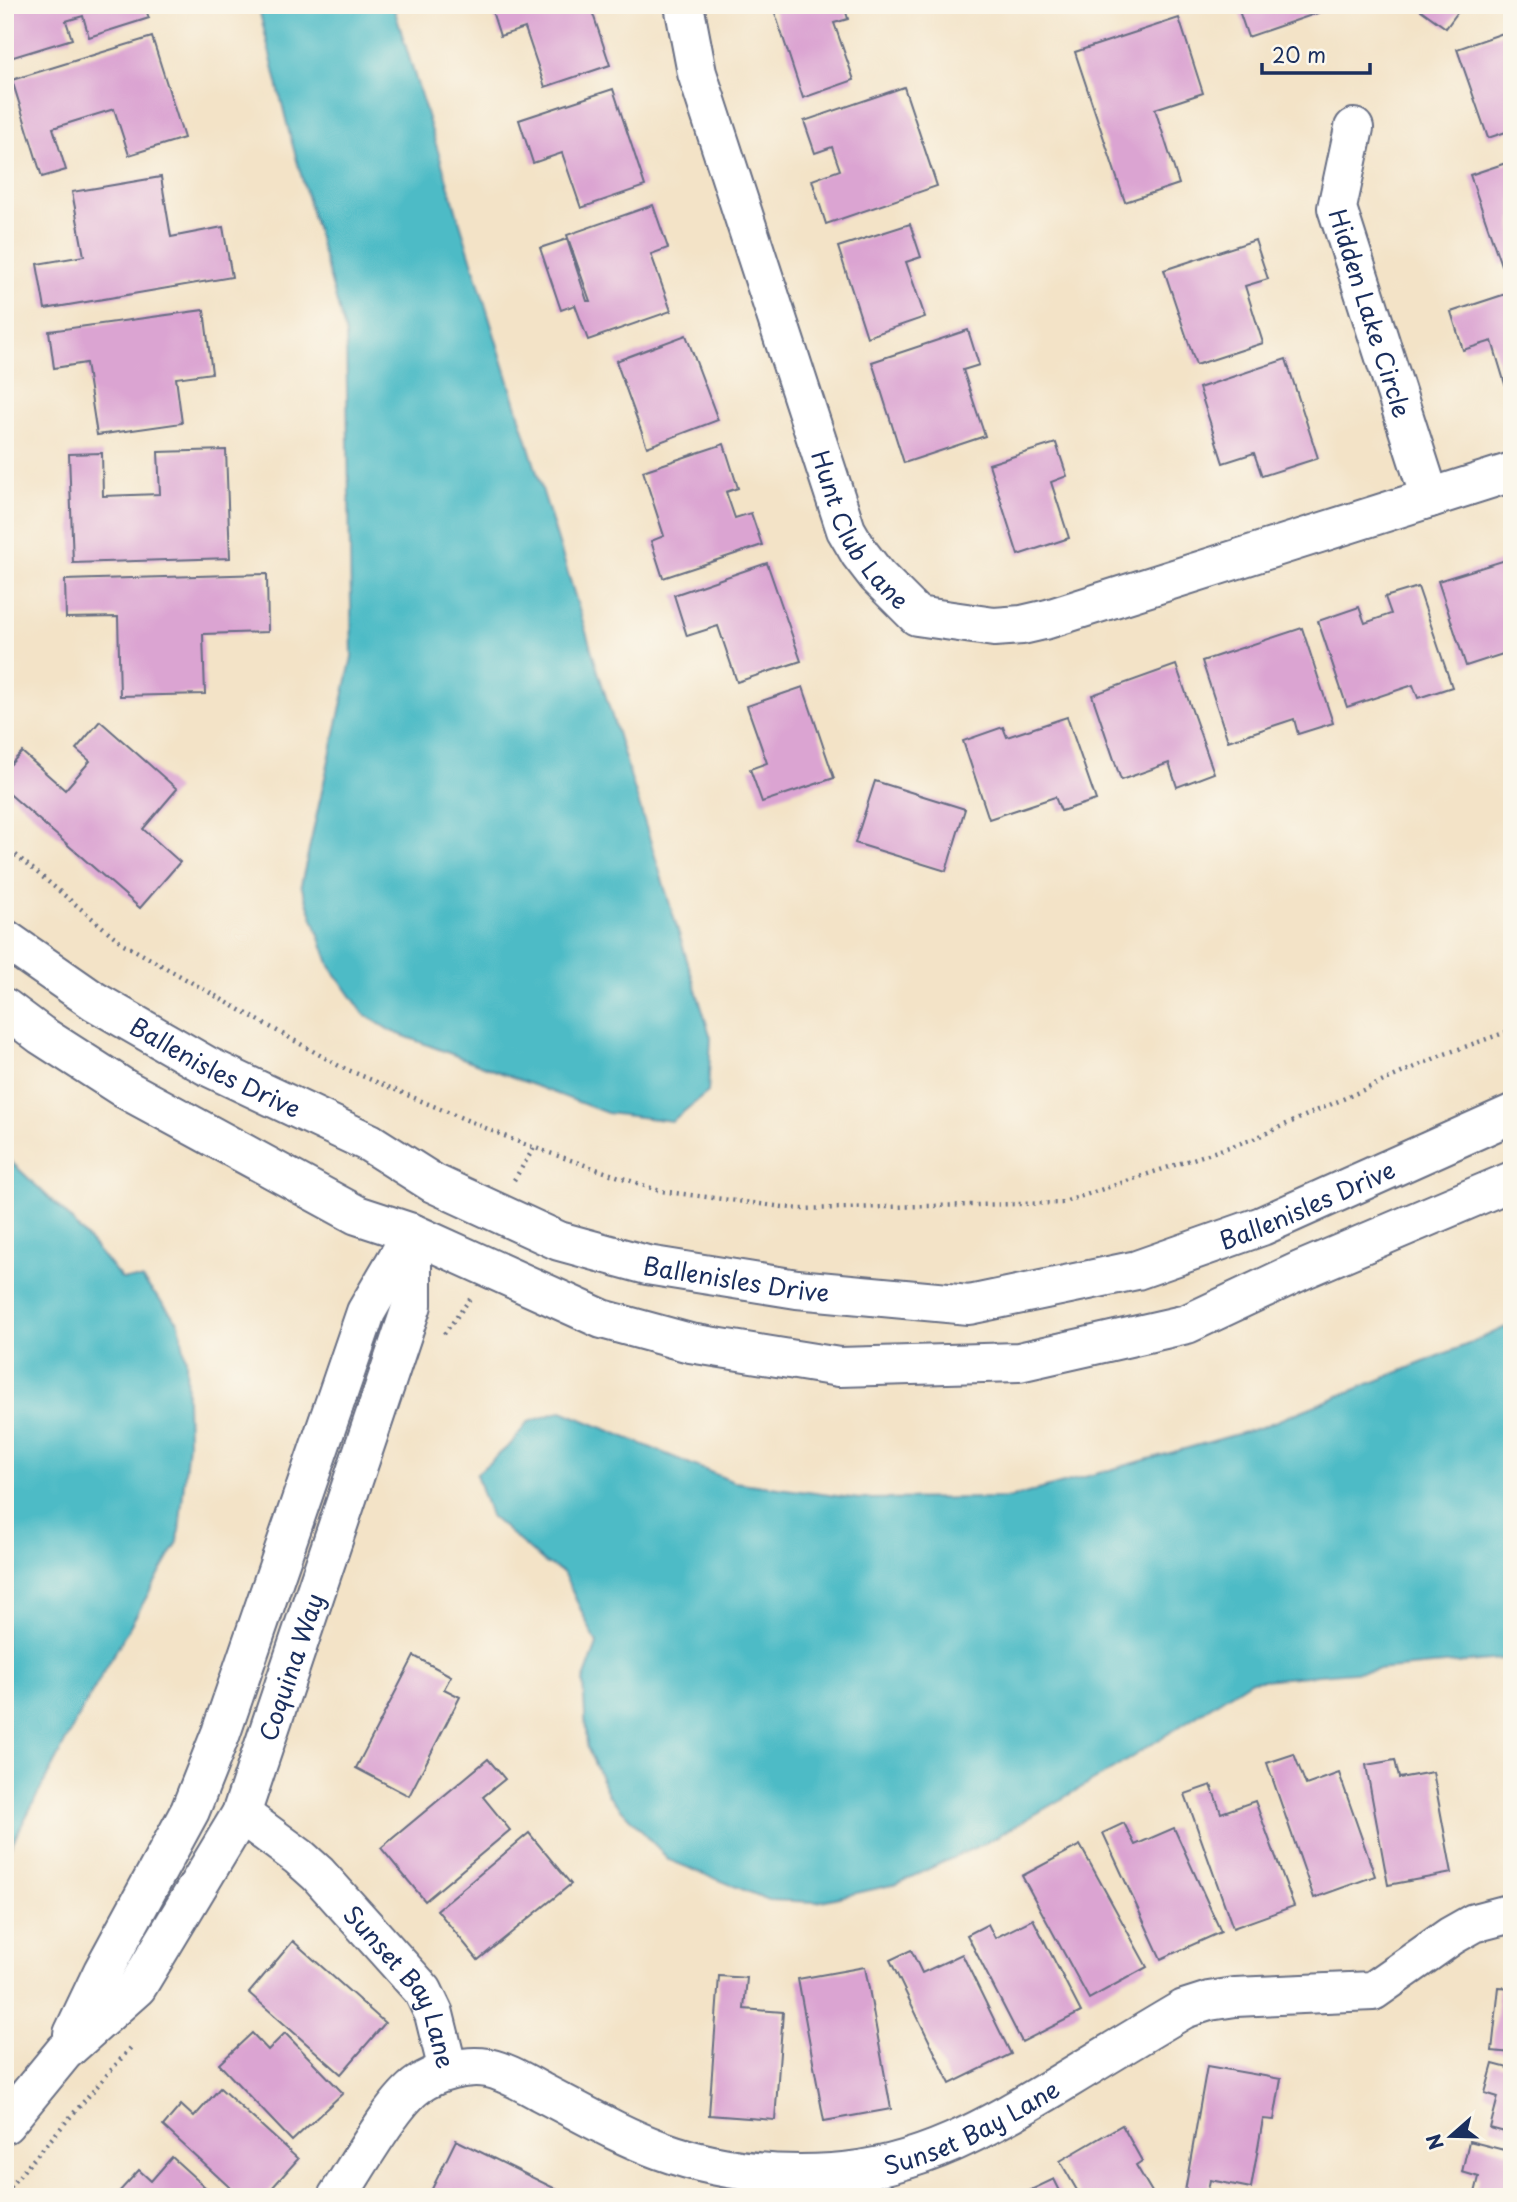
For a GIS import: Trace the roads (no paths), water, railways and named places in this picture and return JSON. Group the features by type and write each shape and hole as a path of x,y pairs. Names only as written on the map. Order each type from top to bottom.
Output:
{"street":[{"name":"Hunt Club Lane","path":"684,5 697,73 846,530 877,576 918,616 993,627 1022,625 1048,619 1512,472"},
{"name":"Hidden Lake Circle","path":"1354,128 1337,208 1430,498"},
{"name":"Ballenisles Drive","path":"5,939 94,1001 207,1066 370,1143 433,1183 559,1241 647,1265 797,1289 969,1305 1137,1270 1262,1226 1512,1114"},
{"path":"5,1008 40,1035 125,1090 358,1215 412,1233 602,1319 690,1343 839,1367 1019,1362 1187,1324 1302,1270 1512,1181"},
{"name":"Coquina Way","path":"64,2052 103,1971 190,1811 221,1733 366,1312 412,1233 433,1183"},
{"name":"Coquina Way","path":"5,2124 64,2052 137,1987 241,1814 412,1305 412,1233"},
{"name":"Sunset Bay Lane","path":"241,1814 318,1874 423,1991 434,2014 448,2070 486,2068 511,2076 634,2140 661,2150 717,2166 775,2174 834,2173 891,2164 933,2151 986,2128 1184,2009 1235,1997 1373,1991 1474,1923 1512,1913"},
{"path":"337,2197 398,2106 416,2086 448,2070"}],"water":[{"path":"258,5 393,5 711,1038 708,1092 672,1121 607,1113 391,1031 364,1014 330,966 301,885 352,657 346,335 289,132"},
{"path":"5,1156 65,1213 122,1279 142,1279 179,1323 186,1360 188,1443 178,1542 82,1710 5,1857"},
{"path":"1512,1324 1512,1658 1250,1681 1115,1768 989,1841 896,1884 817,1902 769,1900 669,1860 609,1796 587,1747 583,1682 597,1644 563,1572 545,1563 490,1516 476,1474 512,1443 528,1422 562,1411 734,1482 859,1499 1010,1498 1259,1428"}]}
